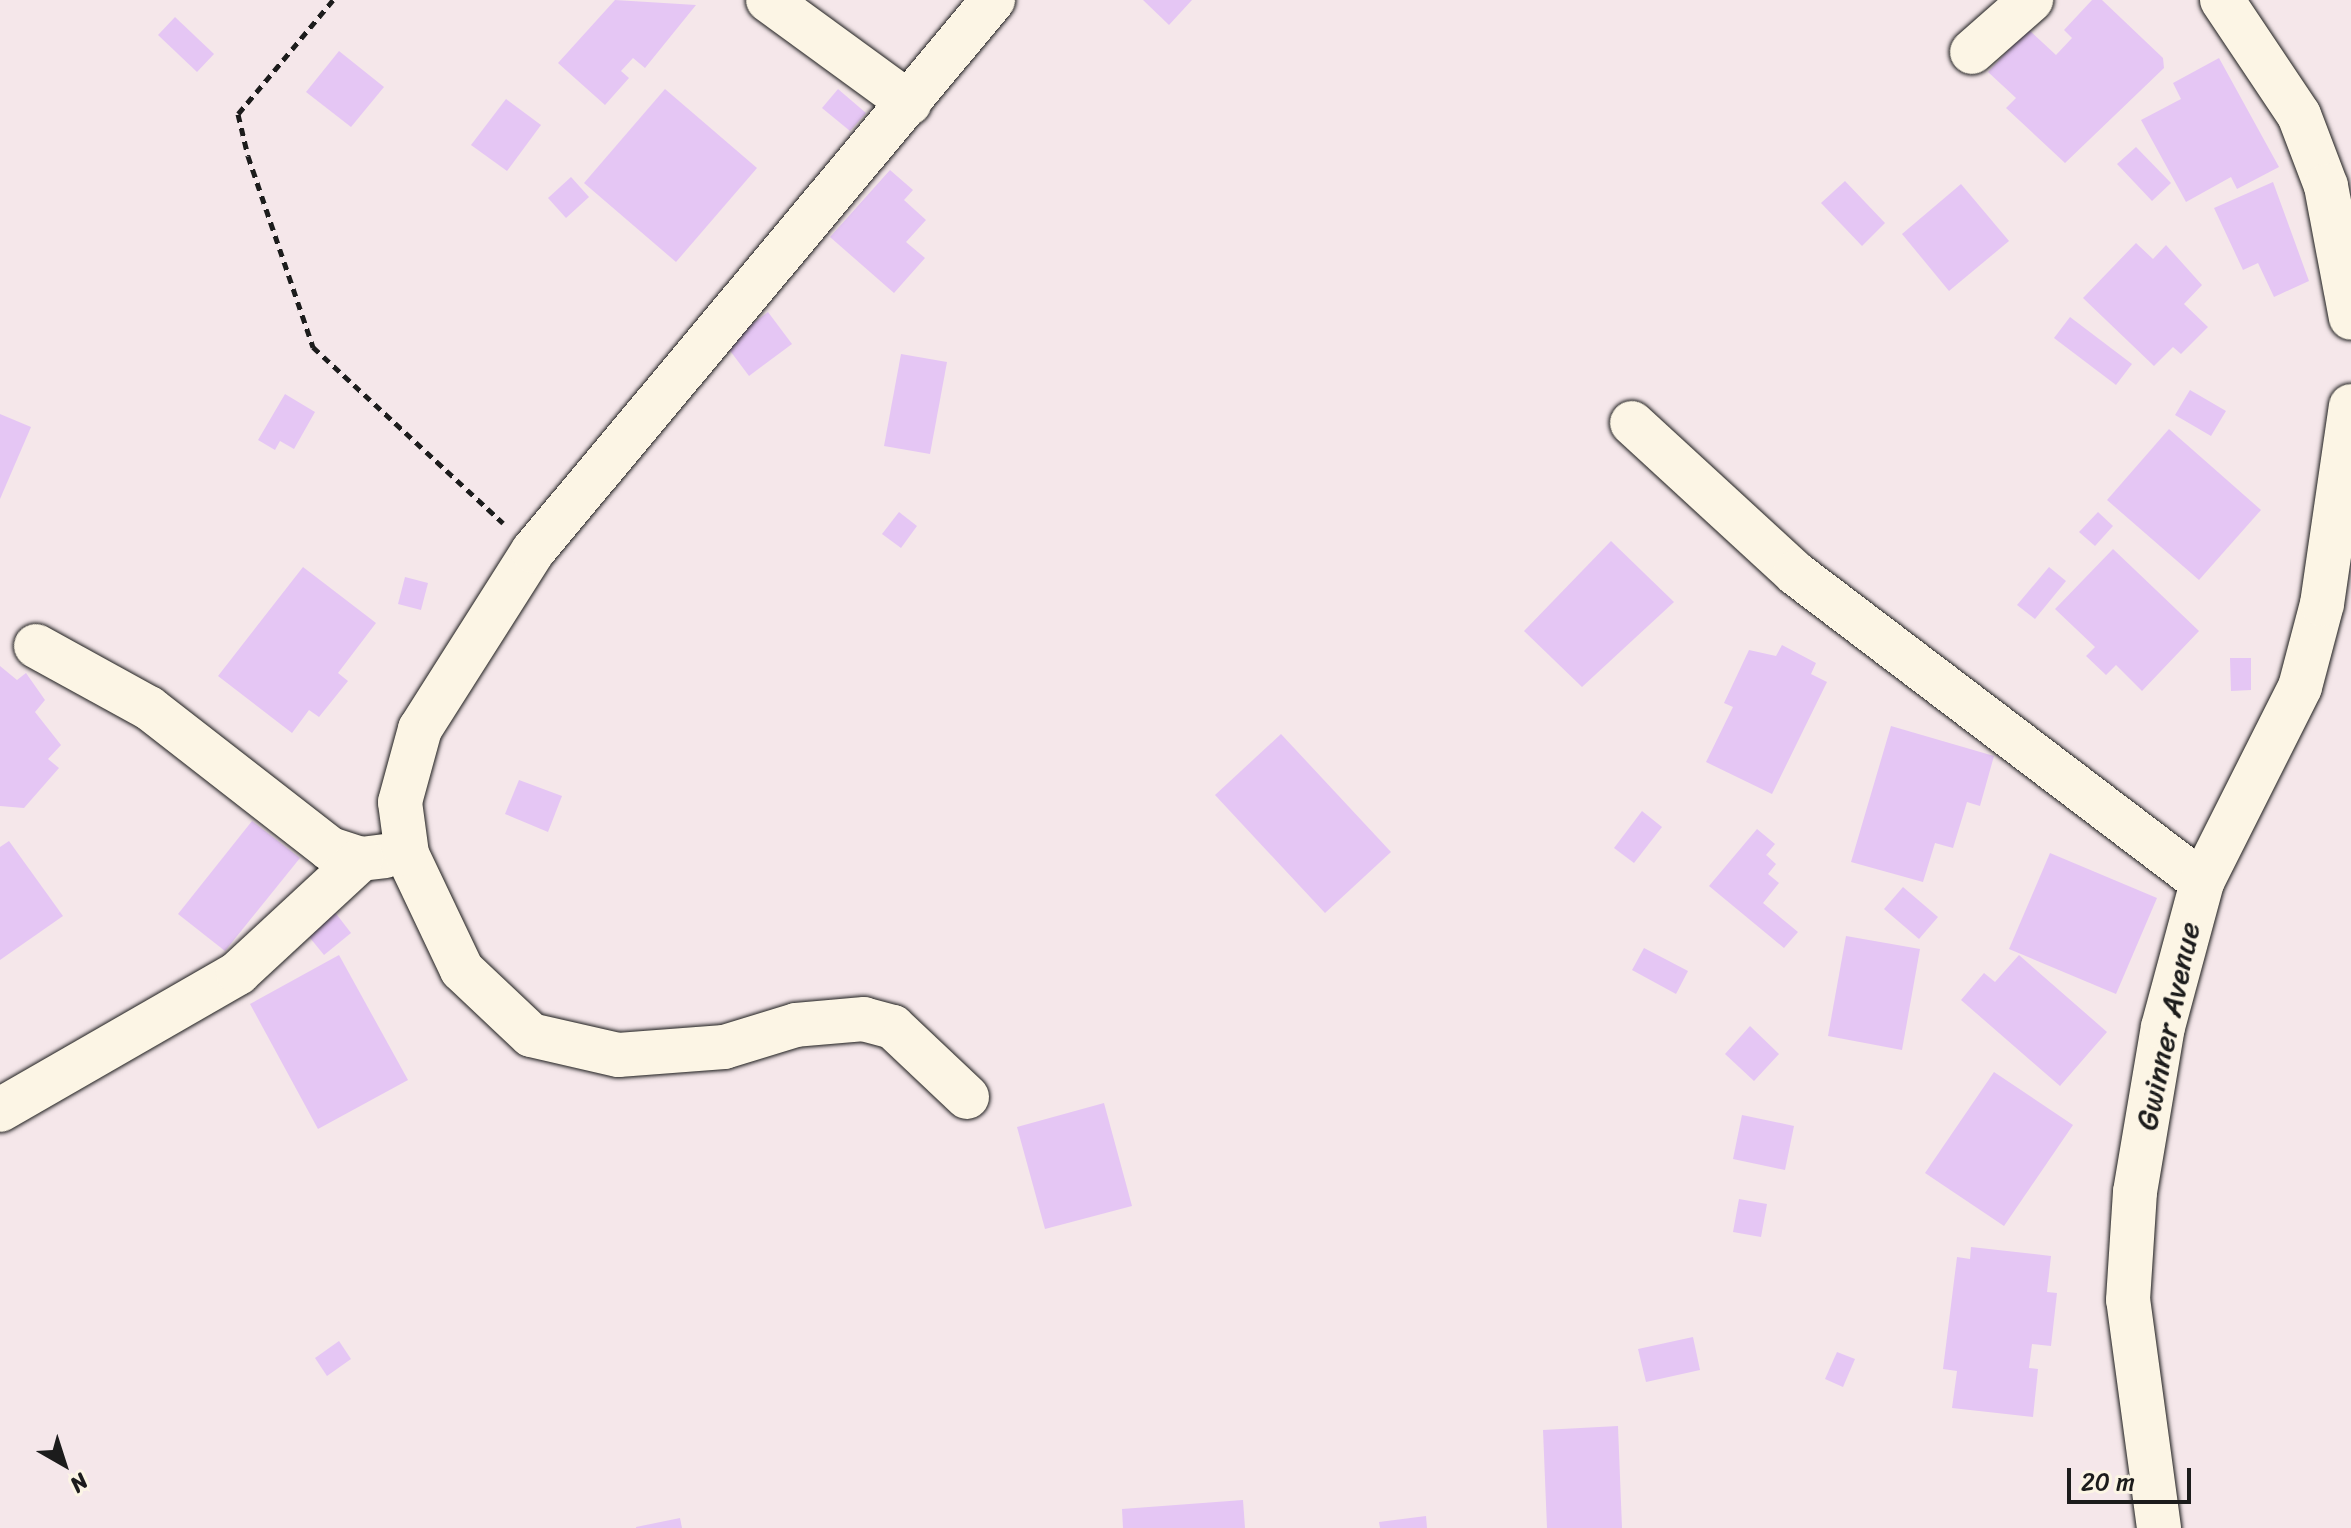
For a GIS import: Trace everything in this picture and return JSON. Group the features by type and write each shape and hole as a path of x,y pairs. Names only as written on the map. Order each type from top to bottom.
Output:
{"street":[{"path":"768,0 909,103"},
{"path":"967,1097 893,1027 864,1019 796,1025 724,1047 618,1055 531,1035 462,970 407,854 400,802 420,729 533,551 993,0"},
{"path":"1972,52 2031,0"},
{"path":"2222,0 2299,115 2326,186 2351,318"},
{"name":"Gwinner Avenue","path":"2159,1528 2128,1300 2135,1192 2181,941 2202,882 2300,687 2322,604 2351,406"},
{"path":"1632,423 1795,573 2202,882"},
{"path":"36,646 149,708 330,849 361,859 407,854"},
{"path":"0,1110 238,973 361,859"}],"path":[{"path":"333,0 238,114 313,347 533,551"}],"building":[{"path":"615,0 696,5 645,68 633,58 621,71 629,78 605,105 558,63"},
{"path":"1143,0 1192,0 1169,25"},
{"path":"2092,0 2102,0 2163,58 2164,68 2065,163 2006,108 2016,98 1988,72 2028,29 2056,55 2072,38 2064,30"},
{"path":"175,17 214,54 197,72 158,35"},
{"path":"339,51 384,87 351,127 306,92"},
{"path":"2219,58 2279,167 2237,189 2231,177 2186,202 2141,120 2181,99 2173,83"},
{"path":"665,89 757,168 676,262 584,183"},
{"path":"838,89 866,113 850,131 822,108"},
{"path":"506,99 541,125 507,171 471,145"},
{"path":"2136,147 2171,183 2152,201 2117,164"},
{"path":"890,170 913,190 904,200 926,220 906,242 925,258 894,293 830,237"},
{"path":"571,177 589,197 566,218 548,198"},
{"path":"1845,181 1885,223 1862,246 1821,203"},
{"path":"2273,182 2309,281 2274,297 2258,263 2243,270 2214,208"},
{"path":"1961,184 2009,241 1949,291 1902,234"},
{"path":"2136,243 2153,259 2166,245 2202,285 2184,304 2208,327 2181,354 2173,347 2154,366 2083,298"},
{"path":"768,312 792,344 749,376 725,344"},
{"path":"2070,317 2132,364 2116,385 2054,338"},
{"path":"901,354 947,362 930,454 884,446"},
{"path":"2190,390 2226,411 2211,436 2175,415"},
{"path":"285,394 315,412 294,449 280,441 275,450 258,440"},
{"path":"0,414 31,427 0,499"},
{"path":"2169,429 2261,510 2199,580 2107,500"},
{"path":"899,512 917,526 901,548 882,534"},
{"path":"2098,512 2113,526 2095,546 2079,532"},
{"path":"1611,541 1674,602 1582,687 1524,631"},
{"path":"2113,549 2199,631 2142,691 2116,665 2106,675 2086,656 2095,647 2055,609"},
{"path":"303,567 376,623 338,673 348,681 319,717 309,710 292,733 218,676"},
{"path":"2049,567 2066,581 2035,619 2017,605"},
{"path":"405,577 428,583 421,610 398,604"},
{"path":"1782,645 1816,663 1811,674 1827,682 1772,794 1706,762 1733,707 1724,703 1749,650 1776,656"},
{"path":"2230,658 2251,658 2251,690 2231,691"},
{"path":"0,666 17,680 26,673 45,700 35,712 61,745 48,759 59,768 24,808 0,806"},
{"path":"1891,726 1994,756 1980,806 1967,802 1953,848 1935,843 1923,882 1851,862"},
{"path":"1281,734 1391,852 1325,913 1215,795"},
{"path":"519,780 562,796 548,832 505,814"},
{"path":"1642,811 1662,827 1634,863 1614,848"},
{"path":"252,821 300,858 225,951 178,914"},
{"path":"1757,829 1775,844 1766,855 1776,864 1768,874 1779,883 1763,903 1798,932 1784,948 1709,886"},
{"path":"9,841 63,916 0,960 0,847"},
{"path":"2050,853 2157,898 2116,994 2009,949"},
{"path":"1903,887 1938,917 1919,939 1884,909"},
{"path":"334,911 351,933 324,955 306,933"},
{"path":"1846,936 1920,949 1902,1050 1828,1036"},
{"path":"1644,948 1688,971 1676,994 1632,970"},
{"path":"339,955 408,1080 318,1129 250,1004"},
{"path":"2019,955 2107,1032 2060,1086 1961,1000 1984,973 1995,982"},
{"path":"1750,1026 1779,1054 1754,1081 1725,1054"},
{"path":"1994,1072 2073,1125 2004,1226 1925,1173"},
{"path":"1104,1103 1132,1206 1045,1229 1017,1127"},
{"path":"1742,1115 1794,1126 1785,1170 1733,1159"},
{"path":"1739,1199 1767,1204 1761,1237 1733,1232"},
{"path":"1971,1247 2051,1256 2047,1292 2057,1293 2051,1346 2032,1344 2029,1368 2038,1369 2033,1417 1952,1408 1957,1371 1943,1369 1957,1257 1970,1259"},
{"path":"1693,1337 1700,1370 1646,1382 1638,1349"},
{"path":"339,1341 351,1359 327,1376 315,1358"},
{"path":"1837,1352 1855,1359 1843,1387 1825,1379"},
{"path":"1618,1426 1622,1528 1547,1528 1543,1430"},
{"path":"1243,1500 1245,1528 1123,1528 1122,1509"},
{"path":"1426,1516 1427,1528 1380,1528 1379,1522"},
{"path":"680,1518 682,1528 636,1528 636,1527"}]}
